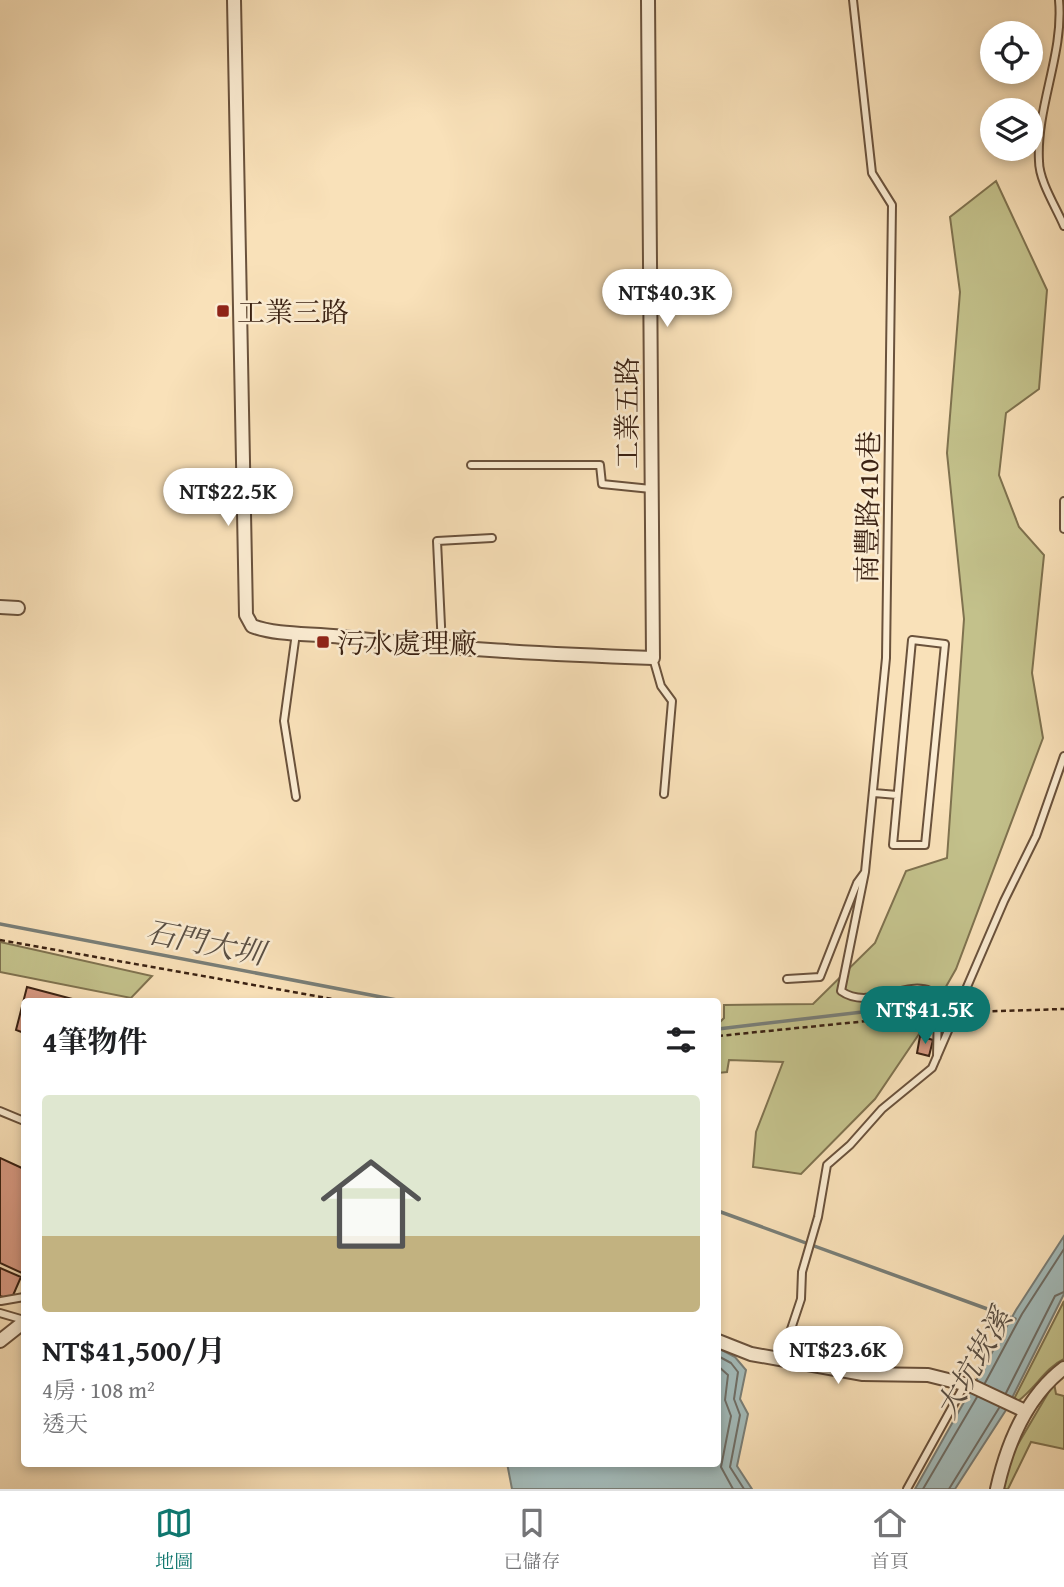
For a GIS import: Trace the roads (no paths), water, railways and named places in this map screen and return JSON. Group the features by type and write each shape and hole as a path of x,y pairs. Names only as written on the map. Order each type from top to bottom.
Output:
{"street":[{"path":"234,0 246,615 252,626 266,631 297,631 442,649 653,659"},
{"name":"工業五路","path":"648,0 653,659"},
{"path":"0,607 18,608"},
{"path":"0,1341 21,1324"},
{"path":"721,1342 751,1354 863,1374 928,1375 968,1385 1020,1408"},
{"path":"997,1489 1020,1408 1064,1368"}],"lane":[{"name":"南豐路410巷","path":"787,979 820,977 857,883 866,873 886,658 892,205 872,173 853,0"},
{"path":"1059,0 1061,9 1057,65 1040,132 1038,164 1064,226"},
{"path":"471,465 600,464 602,484 651,489"},
{"path":"1064,501 1064,529"},
{"path":"442,649 437,541 492,538"},
{"path":"296,796 284,722 297,631"},
{"path":"912,640 945,645 925,845 893,845 897,795 912,640"},
{"path":"653,659 661,686 672,701 664,794"},
{"path":"780,1359 801,1298 802,1272 812,1239 827,1165 883,1109 932,1068 1004,901 1037,836 1064,756"},
{"path":"874,793 897,795"},
{"path":"866,873 841,991 871,998 919,988 930,990 938,1004 937,1059"},
{"path":"0,1111 21,1120"},
{"path":"1,1301 21,1298"},
{"path":"0,1313 21,1320"},
{"path":"907,1489 968,1385"}],"water":[{"path":"1064,1236 1064,1294 1006,1410 955,1489 915,1489 1016,1310"},
{"path":"721,1350 735,1357 746,1370 740,1399 748,1414 737,1466 752,1489 512,1489 508,1467 721,1467"}],"waterway":[{"name":"石門大圳","path":"0,924 386,998"},
{"name":"石門大圳","path":"721,1029 888,1009"},
{"name":"大坑崁溪","path":"721,1212 1015,1319"}],"place":[{"name":"工業三路","path":"223,311"},
{"name":"污水處理廠","path":"323,642"}]}
